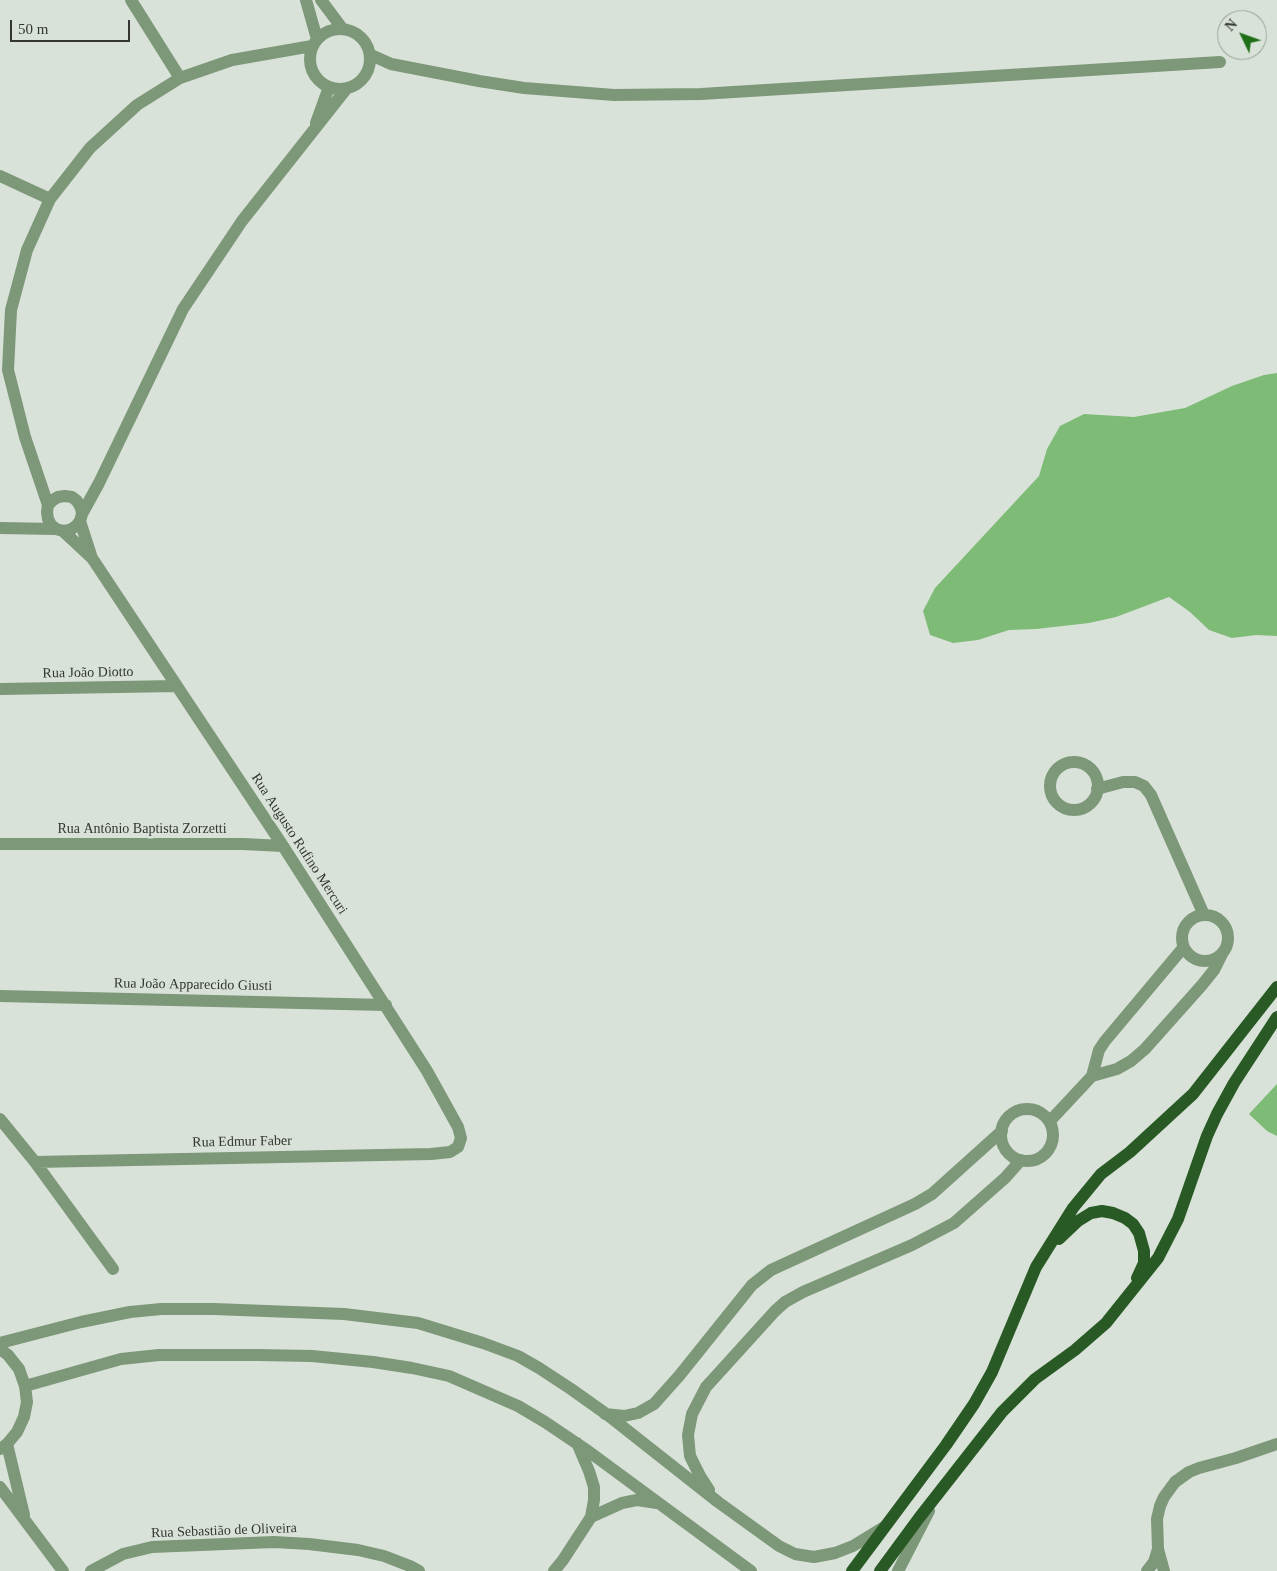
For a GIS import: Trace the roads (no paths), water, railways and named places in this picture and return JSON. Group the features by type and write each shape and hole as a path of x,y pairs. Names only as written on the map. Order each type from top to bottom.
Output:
{"main road":[{"path":"852,1571 946,1445 974,1404 995,1364 1036,1267 1073,1208 1101,1174 1130,1152 1193,1094 1277,987"},
{"path":"880,1571 1002,1412 1035,1379 1075,1350 1106,1323 1158,1258 1178,1218 1217,1114 1234,1083 1277,1017"},
{"path":"1036,1267 1060,1237 1078,1221 1091,1213 1102,1211 1113,1213 1133,1224 1139,1233 1143,1246 1144,1263 1130,1294"}],"street":[{"path":"131,0 180,78"},
{"path":"60,530 51,525 48,519 39,479 4,370 11,310 27,250 50,199 90,148 137,105 180,78 232,60 313,48 324,33 342,28 352,30 366,42 370,60 363,78 356,84 338,89 329,87 314,75 311,66 313,48 306,0"},
{"path":"321,0 342,28"},
{"path":"370,60 524,88 614,96 658,96 1220,62"},
{"path":"313,132 329,87"},
{"path":"0,528 70,530 76,526 99,483 183,309 242,221 347,88"},
{"path":"0,176 50,199"},
{"path":"39,479 58,497"},
{"path":"77,501 99,483"},
{"path":"23,528 47,509 52,500 58,497 65,496 77,501 81,508 81,518"},
{"name":"Rua Augusto Rufino Mercuri","path":"81,518 92,558"},
{"name":"Rua Augusto Rufino Mercuri","path":"60,530 92,558 386,1005 427,1071 458,1127 461,1138 458,1146 450,1152"},
{"name":"Rua João Diotto","path":"0,689 176,686"},
{"path":"1097,789 1123,782 1135,782 1144,786 1151,795 1204,914"},
{"name":"Rua Antônio Baptista Zorzetti","path":"0,844 243,844 283,846"},
{"path":"1092,1076 1117,1069 1131,1061 1145,1049 1202,985 1222,954 1227,946 1229,937 1226,928 1221,921 1213,916 1204,914 1188,922 1182,930 1181,940 1183,948 1189,956 1206,962 1215,960 1222,954"},
{"path":"1050,1121 1092,1076 1099,1050 1104,1041 1183,948"},
{"name":"Rua João Apparecido Giusti","path":"0,996 386,1005"},
{"path":"1027,1109 1036,1110 1044,1114 1050,1121 1053,1129 1051,1147 1038,1159 1020,1160 1008,1152 1004,1146 1002,1131 1010,1115 1027,1109"},
{"path":"0,1119 113,1269"},
{"path":"605,1414 624,1416 638,1413 654,1404 752,1285 771,1270 915,1204 932,1194 1002,1131"},
{"name":"Rua Edmur Faber","path":"34,1162 431,1154 450,1152"},
{"path":"718,1502 700,1476 690,1456 688,1435 692,1414 706,1387 785,1302 803,1292 912,1245 954,1222 1005,1178 1020,1160"},
{"path":"0,1343 81,1322 130,1312 161,1309 344,1314 418,1323 452,1332 518,1356 571,1389 718,1502 779,1546 795,1554 814,1557 835,1553 853,1546 886,1525"},
{"path":"0,1349 8,1354 19,1369 25,1386 26,1402 24,1417 17,1432 4,1447 25,1520"},
{"path":"25,1386 121,1359 159,1355 258,1354 312,1356 373,1362 449,1376 518,1406 577,1443 751,1571"},
{"path":"554,1571 591,1517 594,1487 577,1443"},
{"path":"1164,1571 1158,1549 1157,1519 1164,1497 1175,1482 1194,1470 1277,1444"},
{"path":"0,1486 64,1571"},
{"path":"591,1517 622,1503 637,1500 659,1503"},
{"path":"898,1571 934,1500"},
{"name":"Rua Sebastião de Oliveira","path":"91,1571 123,1554 152,1547 274,1542 358,1550 384,1556 419,1571"},
{"path":"1147,1571 1154,1562 1158,1549"}]}
